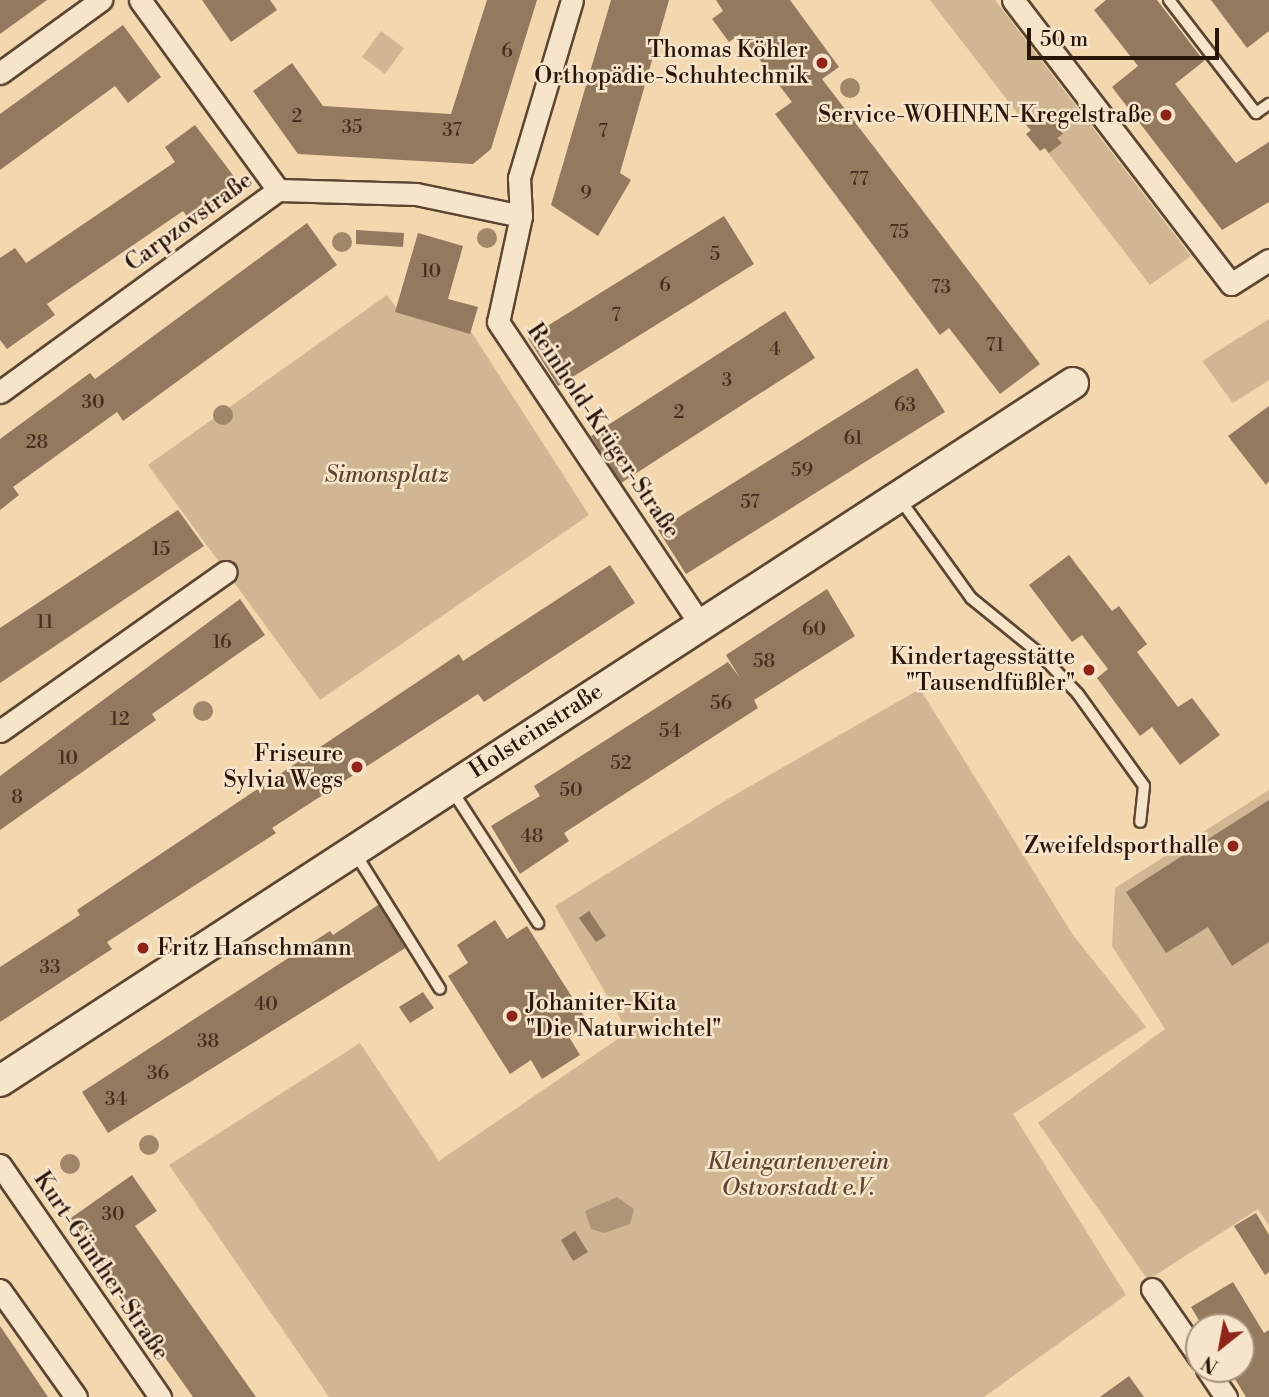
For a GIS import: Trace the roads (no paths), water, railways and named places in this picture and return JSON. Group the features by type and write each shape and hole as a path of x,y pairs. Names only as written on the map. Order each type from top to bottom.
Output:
{"street":[{"path":"0,73 101,0"},
{"path":"140,0 278,190"},
{"name":"Reinhold-Krüger-Straße","path":"572,0 519,178 521,216 498,322 701,625"},
{"path":"1013,0 1231,284 1269,260"},
{"name":"Carpzovstraße","path":"0,392 278,190 416,194 521,216"},
{"name":"Holsteinstraße","path":"0,1081 1073,383"},
{"path":"0,731 225,572"},
{"name":"Kurt-Günther-Straße","path":"0,1165 160,1397"},
{"path":"1152,1289 1185,1337"},
{"path":"0,1290 76,1397"}],"lane":[{"path":"1169,0 1256,113 1269,104"},
{"path":"898,498 971,598 1040,654 1078,694 1144,786 1140,822"},
{"path":"450,787 538,923"},
{"path":"354,850 440,989"}],"place":[{"name":"Thomas Köhler Orthopädie-Schuhtechnik","path":"822,63"},
{"name":"Service-WOHNEN-Kregelstraße","path":"1166,115"},
{"name":"Kindertagesstätte \"Tausendfüßler\"","path":"1089,670"},
{"name":"Friseure Sylvia Wegs","path":"357,767"},
{"name":"Zweifeldsporthalle","path":"1233,846"},
{"name":"Fritz Hanschmann","path":"143,948"},
{"name":"Johaniter-Kita \"Die Naturwichtel\"","path":"512,1016"}],"park label":[{"name":"Simonsplatz","path":"387,475"},
{"name":"Kleingartenverein Ostvorstadt e.V.","path":"798,1175"}]}
